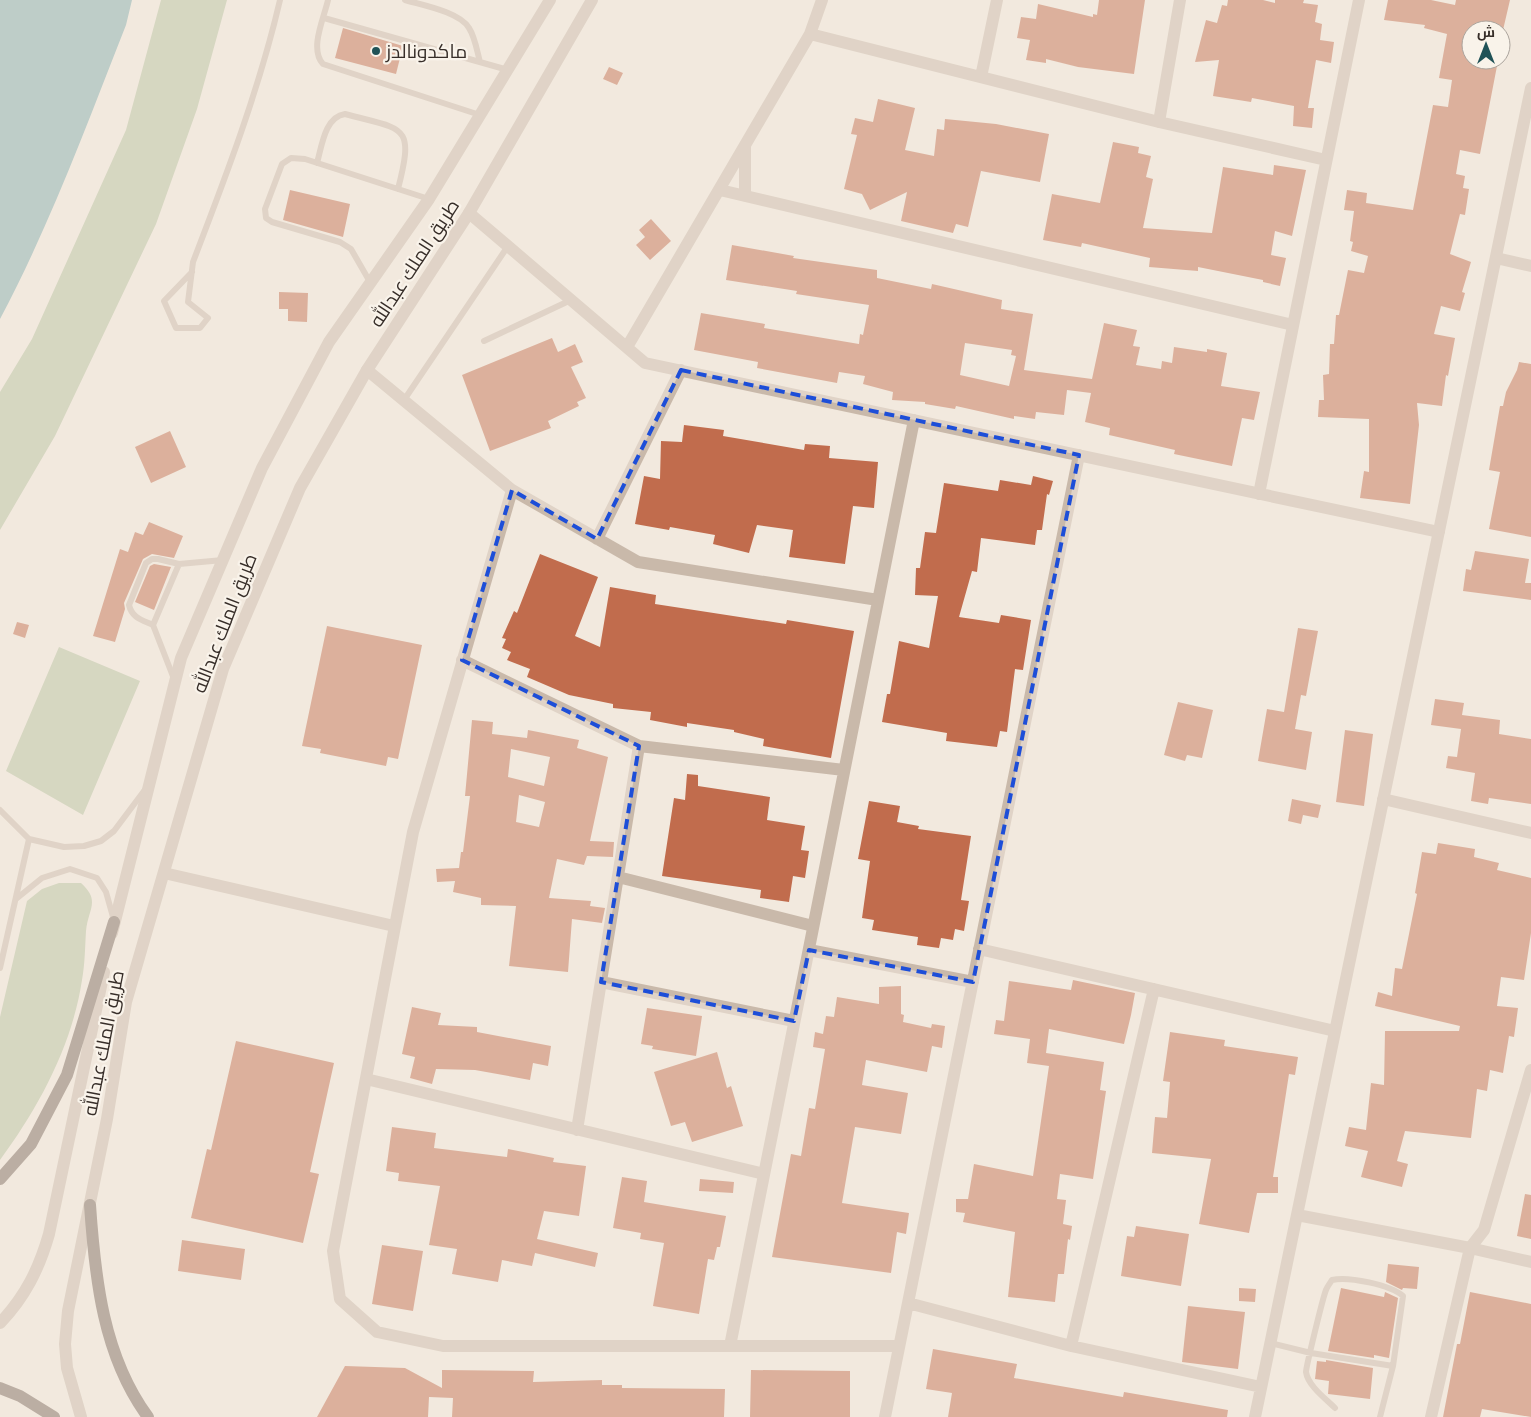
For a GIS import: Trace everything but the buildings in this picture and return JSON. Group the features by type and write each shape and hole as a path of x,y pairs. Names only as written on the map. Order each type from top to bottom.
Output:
{"main road":[{"path":"0,1179 31,1144 67,1075 114,922"},
{"path":"90,1205 94,1256 105,1319 126,1380 148,1417"},
{"path":"0,1388 20,1396 54,1417"}],"street":[{"name":"طريق الملك عبدالله","path":"0,1323 14,1308 28,1287 41,1260 49,1234 114,922 182,658 271,451 328,342 429,199 550,0"},
{"name":"طريق الملك عبدالله","path":"81,1417 67,1368 65,1344 68,1311 107,1119 126,1002 223,668 300,488 367,370 469,214 592,0"},
{"path":"627,347 810,34 822,0"},
{"path":"981,77 997,0"},
{"path":"1159,122 1180,0"},
{"path":"1259,494 1359,0"},
{"path":"810,34 1159,122 1326,160"},
{"path":"1255,1417 1531,88"},
{"path":"745,146 745,196"},
{"path":"720,190 1293,325"},
{"path":"469,214 645,362 1439,532"},
{"path":"1496,258 1531,266"},
{"path":"367,370 512,490 638,562 878,600"},
{"path":"597,539 682,370"},
{"path":"730,1346 914,420"},
{"path":"885,1417 1079,455"},
{"path":"512,490 413,832 333,1251 340,1299 377,1332 443,1346 899,1346"},
{"path":"462,660 639,746 844,770"},
{"path":"577,1130 639,746"},
{"path":"1383,799 1531,833"},
{"path":"164,872 394,926"},
{"path":"618,877 813,926"},
{"path":"980,949 1335,1031"},
{"path":"808,950 973,982"},
{"path":"601,982 794,1021"},
{"path":"1071,1346 1154,989"},
{"path":"1431,1417 1470,1248 1484,1230 1531,1070"},
{"path":"366,1079 764,1174"},
{"path":"1297,1215 1470,1248 1531,1262"},
{"path":"908,1303 1071,1346 1261,1387"}],"lane":[{"path":"192,272 164,301 176,328 200,328 208,318 188,302 192,272 193,262 237,146 268,54 280,0"},
{"path":"328,0 316,49 317,58 322,64 480,115"},
{"path":"405,0 458,16 466,22 480,62"},
{"path":"324,18 508,70"},
{"path":"316,163 331,120 337,115 345,114 394,127 404,134 407,155 398,189"},
{"path":"370,282 351,249 340,242 272,222 266,218 265,209 282,164 291,158 305,159 429,199"},
{"path":"404,400 508,246"},
{"path":"484,341 571,300"},
{"path":"175,682 153,625 135,616 130,605 146,564 152,559 179,564 223,560"},
{"path":"153,625 179,564"},
{"path":"0,810 29,839 64,848 84,846 101,841 114,831 150,785"},
{"path":"0,968 29,839"},
{"path":"16,899 42,878 70,869 96,878 106,892 114,922"},
{"path":"1335,1408 1311,1383 1306,1373 1326,1290 1332,1280 1342,1278 1396,1289 1403,1296 1393,1366 1380,1417"},
{"path":"1270,1344 1311,1353 1393,1366"}],"highlighted area":[{"path":"681,370 1079,455 973,982 809,950 794,1021 601,982 639,746 462,660 512,490 597,539"}],"green space":[{"path":"161,0 227,0 197,109 156,224 55,436 0,530 0,392 32,339 126,130"},
{"path":"59,647 140,681 83,815 6,771"},
{"path":"59,883 81,883 87,889 92,900 86,931 84,968 77,1005 62,1052 52,1075 28,1119 0,1160 0,1017 27,901 42,889"}],"water":[{"path":"0,0 132,0 126,25 52,211 0,319"}],"place":[{"name":"ماكدونالدز","path":"376,51"}]}
